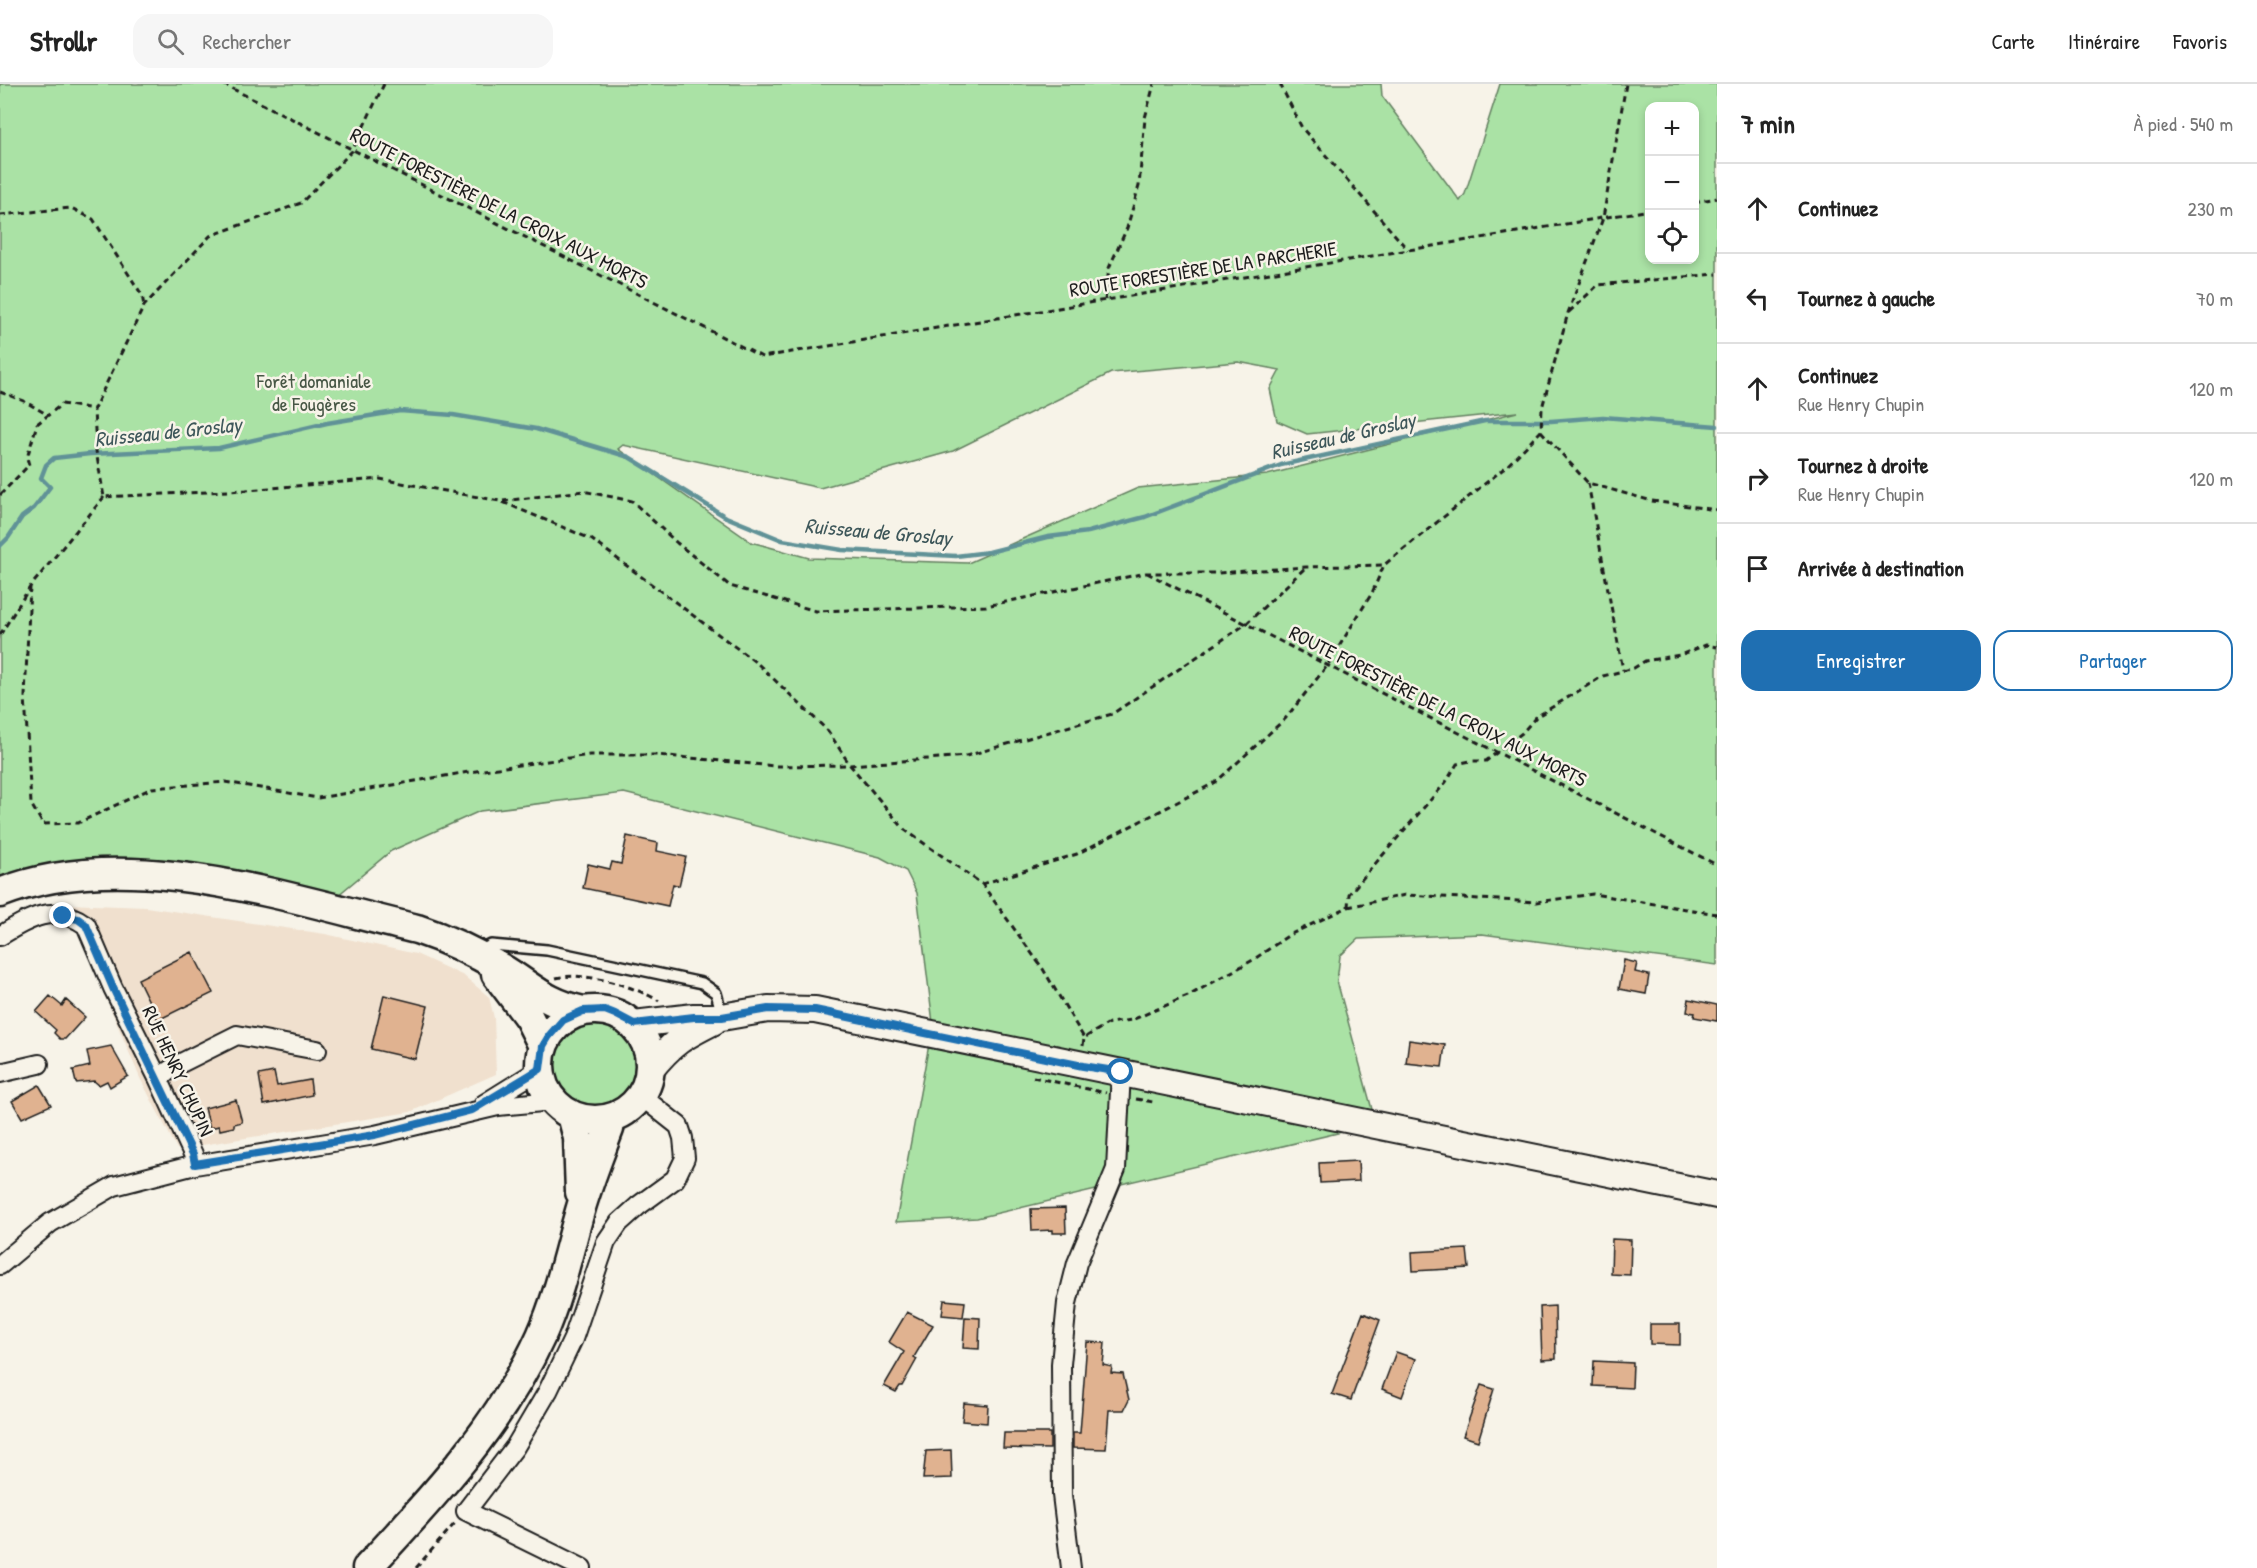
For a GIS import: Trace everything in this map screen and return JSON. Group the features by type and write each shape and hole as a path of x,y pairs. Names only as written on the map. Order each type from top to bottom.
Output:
{"main road":[{"path":"0,893 23,884 66,874 140,872 237,886 417,929 446,939 480,957 562,1007 583,1011 605,1010 634,1024 648,1046 646,1083"},
{"path":"480,957 529,1018 542,1057 547,1091 563,1108 578,1138 580,1209"},
{"path":"634,1024 694,1017 722,1017 768,1009 815,1010 1717,1195"},
{"path":"542,1057 549,1036 563,1020 583,1011"},
{"path":"563,1108 595,1120 611,1118 628,1109 667,1048 722,1017"},
{"path":"367,1568 473,1449 540,1338 561,1286 580,1209 611,1118"}],"street":[{"name":"RUE HENRY CHUPIN","path":"0,936 30,918 53,914 78,919 86,925 113,988 193,1154 195,1164 375,1135 472,1110"},
{"path":"158,1078 237,1035 317,1050"},
{"path":"472,1110 542,1057"},
{"path":"0,1072 39,1064"},
{"path":"1071,1568 1062,1495 1061,1364 1067,1303 1077,1263 1116,1169 1121,1072"},
{"path":"582,1568 466,1511 515,1447 548,1391 573,1339 606,1242 619,1223 675,1179 685,1158 679,1126 646,1083"},
{"path":"472,1110 516,1103 563,1108"},
{"path":"0,1265 50,1223 114,1186 195,1164"}],"lane":[{"path":"480,957 491,945 548,951 702,983 716,993 722,1017"}],"path":[{"name":"ROUTE FORESTIÈRE DE LA CROIX AUX MORTS","path":"222,84 762,357"},
{"path":"104,497 97,460 94,409 144,306 210,236 301,203 352,151 384,84"},
{"path":"1105,300 1109,268 1127,228 1139,186 1144,118 1154,84"},
{"path":"1280,84 1302,128 1408,250"},
{"path":"982,884 1077,854 1216,782 1285,719 1327,666 1372,593 1384,565 1507,466 1541,431 1542,408 1568,313 1603,218 1626,84"},
{"path":"1699,201 1717,198"},
{"path":"0,215 71,208 93,219 142,295 144,306"},
{"name":"ROUTE FORESTIÈRE DE LA PARCHERIE","path":"762,357 1645,211"},
{"path":"1568,313 1598,285 1717,274"},
{"path":"0,393 24,401 48,415"},
{"path":"0,495 29,465 27,458 37,424 62,404 94,409"},
{"path":"1541,431 1588,483 1623,671"},
{"path":"0,635 30,587 104,497 246,490 380,479 500,501 591,539 758,664 828,731 850,765 905,830 982,884 1043,969 1084,1038 1083,1066"},
{"path":"1588,483 1652,501 1717,510"},
{"path":"500,501 583,491 632,501 677,543 730,586 816,611 987,606 1146,573 1217,573 1384,565"},
{"path":"30,587 26,696 31,804 42,824 78,823 152,788 225,782 318,798 590,754 657,755 775,766 850,765 966,756 1112,714 1246,624 1306,567"},
{"name":"ROUTE FORESTIÈRE DE LA CROIX AUX MORTS","path":"1146,573 1717,866"},
{"path":"1348,907 1349,894 1446,782 1457,764 1470,760 1486,761 1522,734 1536,717 1603,676 1634,668 1645,661 1680,655 1706,645 1717,647"},
{"path":"1084,1038 1109,1023 1132,1020 1191,995 1252,960 1289,935 1348,907 1405,895 1537,902 1593,894 1717,914"},
{"path":"416,1568 466,1511"}],"shaded area":[{"path":"66,904 146,907 325,934 416,954 464,976 489,997 494,1018 496,1074 410,1112 177,1149 140,1078"}],"green space":[{"name":"Forêt domaniale de Fougères","path":"0,84 1381,84 1382,96 1460,201 1465,194 1500,84 1717,84 1717,965 1482,934 1358,939 1340,956 1337,981 1376,1124 977,1218 896,1222 933,1023 917,893 906,871 880,857 624,793 480,811 391,851 319,911 103,858 9,877 0,881","holes":["1238,362 1280,370 1270,389 1277,421 1307,434 1517,412 1267,475 1138,488 968,563 809,558 751,542 618,449 623,445 820,488 953,451 1111,373"]},
{"path":"595,1021 620,1028 632,1040 639,1065 632,1090 620,1102 595,1109 570,1102 558,1090 551,1065 558,1040 570,1028"}],"building":[{"path":"627,836 658,843 657,851 686,857 679,886 673,884 668,906 583,888 588,864 610,869 612,862 621,864"},
{"path":"192,952 213,993 158,1020 138,979"},
{"path":"1624,960 1637,963 1635,972 1649,975 1646,994 1619,989"},
{"path":"384,995 428,1006 415,1059 371,1049"},
{"path":"50,996 62,1006 66,1000 85,1017 65,1039 60,1039 54,1033 56,1030 36,1012"},
{"path":"1689,999 1717,1005 1717,1021 1694,1017 1695,1013 1687,1012"},
{"path":"1409,1040 1445,1045 1442,1067 1406,1063"},
{"path":"111,1046 128,1076 110,1087 107,1081 99,1085 94,1081 76,1083 73,1070 90,1066 87,1051"},
{"path":"274,1072 277,1086 310,1080 312,1095 264,1105 259,1075"},
{"path":"39,1085 51,1105 22,1118 12,1101"},
{"path":"236,1100 242,1122 234,1124 234,1127 220,1130 219,1126 210,1128 205,1108"},
{"path":"1358,1161 1359,1181 1320,1183 1319,1163"},
{"path":"1065,1208 1066,1233 1053,1233 1053,1230 1032,1231 1031,1209"},
{"path":"1612,1239 1631,1240 1630,1275 1611,1274"},
{"path":"1467,1249 1469,1268 1413,1271 1412,1252"},
{"path":"944,1300 965,1302 963,1317 942,1315"},
{"path":"1555,1306 1556,1359 1542,1360 1540,1307"},
{"path":"907,1312 933,1325 914,1357 917,1359 902,1386 896,1392 884,1386 904,1352 889,1342"},
{"path":"1363,1313 1380,1320 1351,1400 1332,1394"},
{"path":"965,1317 980,1318 979,1349 963,1348"},
{"path":"1650,1324 1680,1324 1680,1345 1650,1344"},
{"path":"1087,1342 1105,1343 1103,1365 1112,1367 1111,1373 1123,1374 1129,1400 1124,1410 1109,1410 1106,1449 1073,1448 1073,1433 1080,1433"},
{"path":"1396,1352 1416,1359 1402,1397 1382,1389"},
{"path":"1594,1361 1633,1363 1632,1388 1593,1386"},
{"path":"1481,1385 1494,1389 1478,1441 1463,1436"},
{"path":"964,1403 988,1405 987,1423 962,1421"},
{"path":"1004,1433 1050,1433 1050,1449 1003,1448"},
{"path":"951,1450 952,1478 923,1479 926,1451"}],"waterway":[{"name":"Ruisseau de Groslay","path":"0,546 22,517 34,508 50,487 41,478 46,465 54,458 90,454 219,448 327,423 400,411 453,415 536,429 629,457 726,517 782,540 842,550 956,556 989,552 1048,537 1088,532 1145,517 1281,465 1485,421 1551,421 1603,417 1717,426"}],"route":[{"path":"63,916 78,919 86,925 113,988 193,1154 195,1164 375,1135 472,1110 521,1083 540,1069 543,1046 555,1027 573,1014 583,1011 605,1010 634,1024 694,1017 722,1017 768,1009 815,1010 1121,1072"}]}
